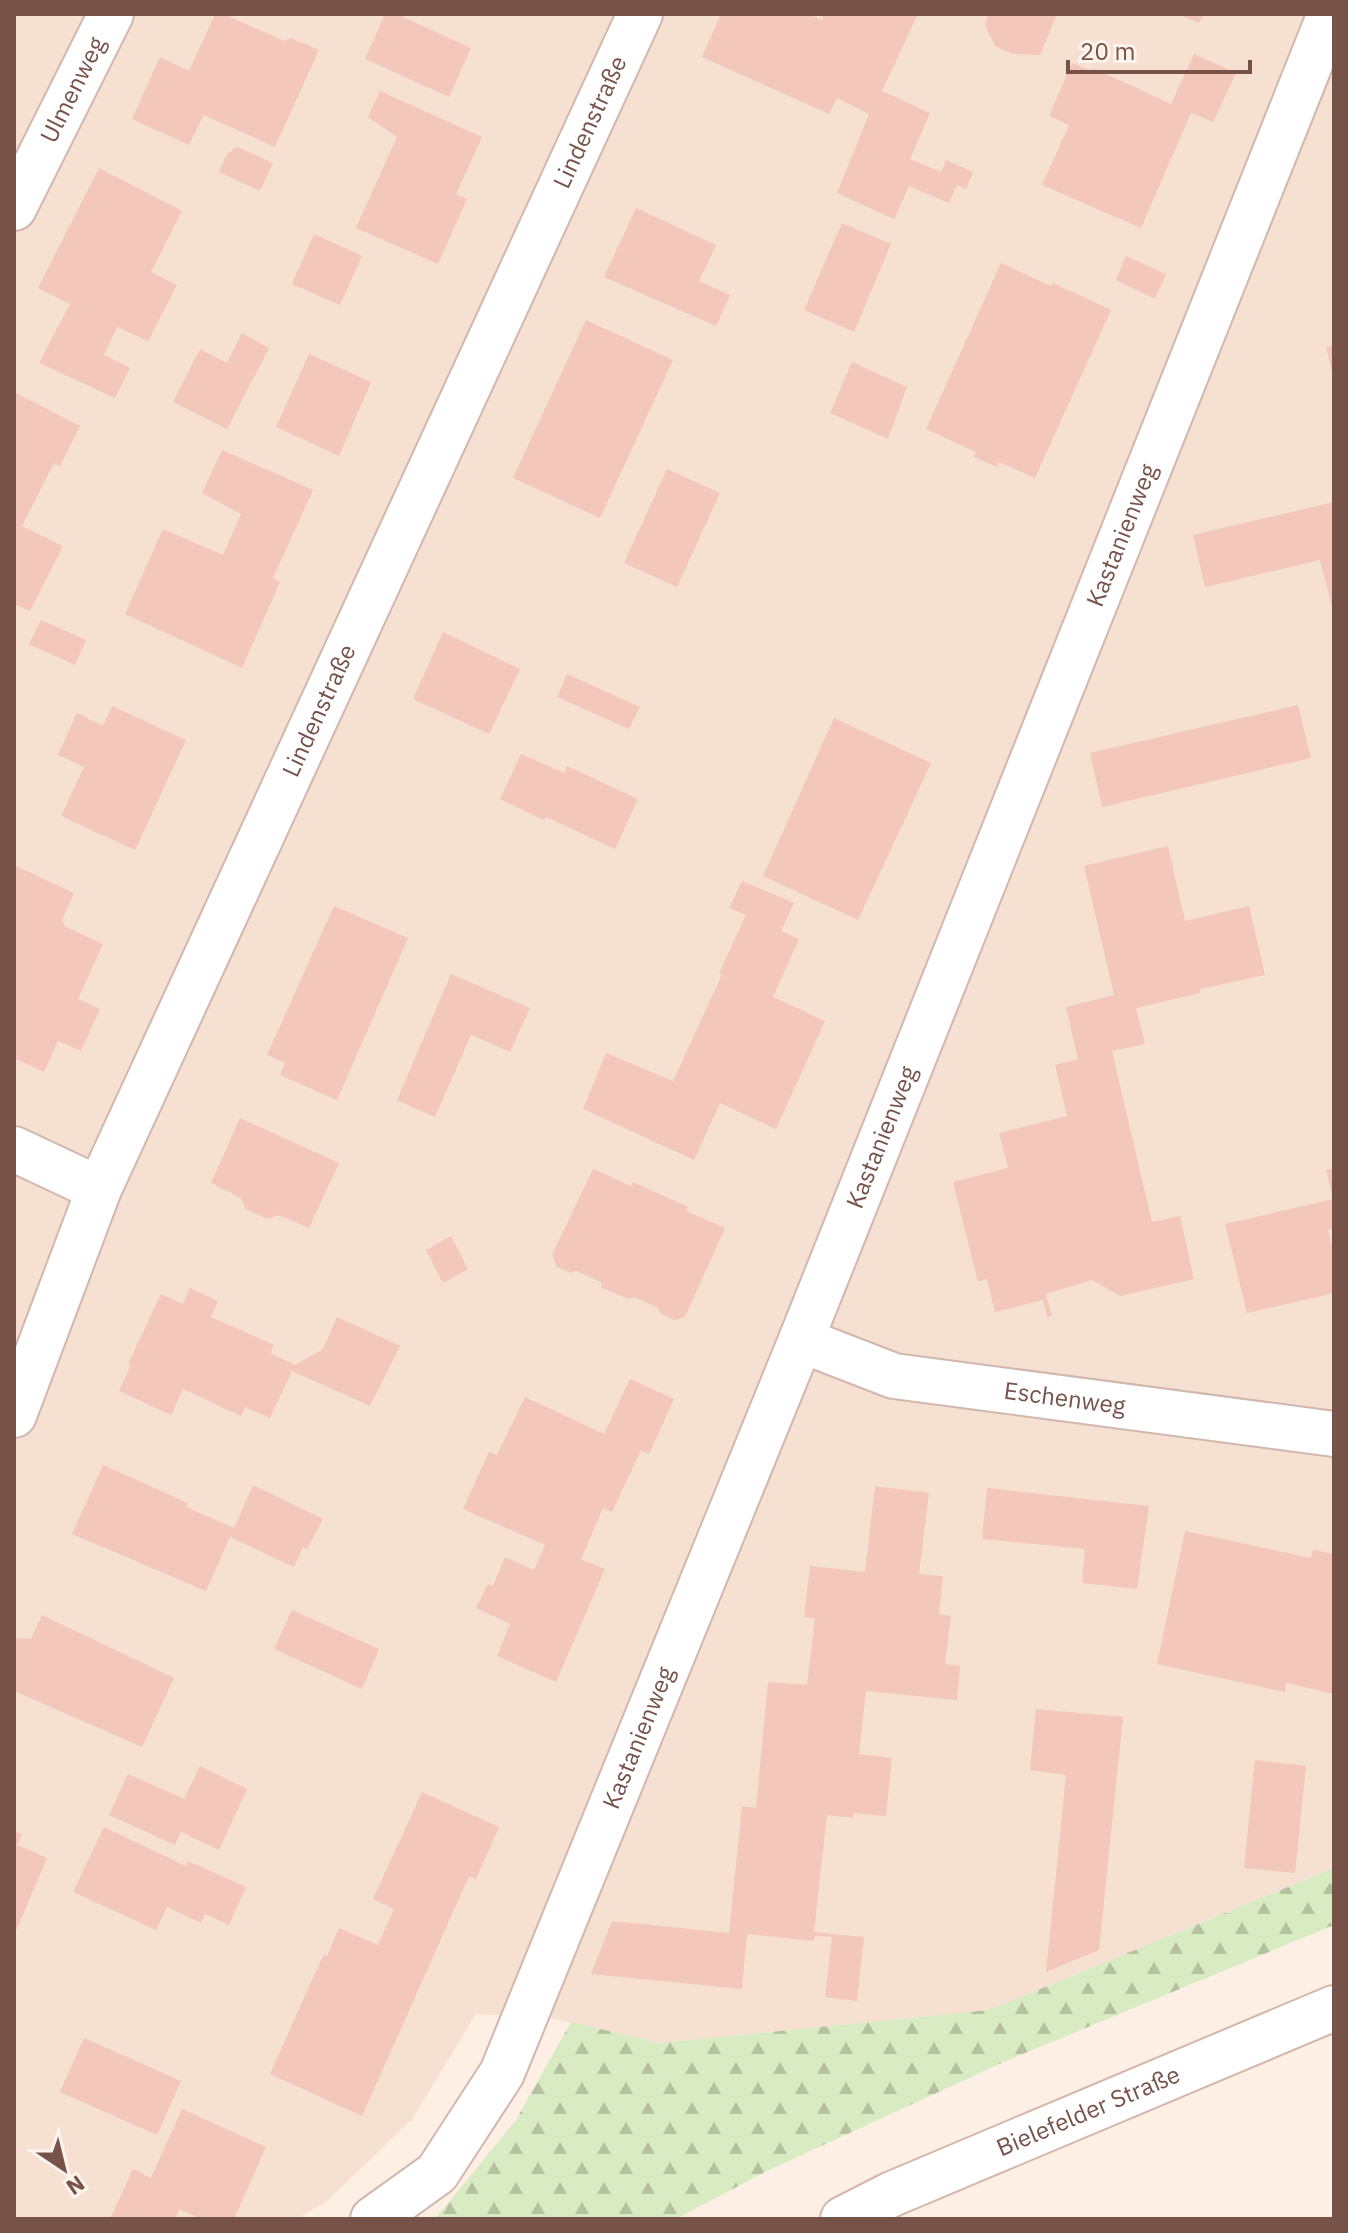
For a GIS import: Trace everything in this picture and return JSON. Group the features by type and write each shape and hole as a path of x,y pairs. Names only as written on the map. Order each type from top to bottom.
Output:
{"street":[{"name":"Ulmenweg","path":"14,208 111,14"},
{"name":"Lindenstraße","path":"14,1415 99,1189 640,14"},
{"name":"Kastanienweg","path":"373,2219 437,2173 502,2073 801,1340 1330,14"},
{"path":"14,1149 99,1189"},
{"name":"Eschenweg","path":"801,1340 894,1376 1334,1434"},
{"name":"Bielefelder Straße","path":"843,2219 892,2194 1334,2008"}],"shaded area":[{"path":"14,14 1334,14 1334,1868 989,2010 659,2043 555,2019 476,2014 412,2119 327,2201 297,2219 14,2219"}],"green space":[{"path":"1334,1868 1334,1925 1006,2061 767,2171 676,2219 435,2219 516,2120 571,2022 659,2043 989,2010"}],"building":[{"path":"215,14 224,14 284,41 291,38 319,50 275,147 204,115 189,145 132,119 160,57 189,71"},
{"path":"385,14 396,14 471,48 449,97 365,59"},
{"path":"721,14 808,14 822,20 824,14 918,14 882,91 930,113 910,159 941,172 946,160 973,172 966,189 957,185 949,203 909,186 894,219 837,193 869,114 837,98 829,114 702,57"},
{"path":"988,14 1057,14 1040,55 1013,54 995,46 985,25"},
{"path":"1178,14 1204,14 1199,23"},
{"path":"1194,54 1236,73 1213,122 1191,113 1141,228 1042,185 1069,125 1049,116 1072,63 1091,71 1093,68 1171,104"},
{"path":"380,91 482,137 456,194 467,199 438,264 356,228 397,137 368,117"},
{"path":"237,147 273,163 260,191 219,172 227,154"},
{"path":"99,168 182,211 151,272 177,285 148,341 117,327 104,355 130,368 115,398 39,363 70,304 38,288"},
{"path":"636,208 716,245 699,281 730,295 716,326 604,277"},
{"path":"842,223 891,244 854,332 804,310"},
{"path":"314,234 362,256 340,305 292,284"},
{"path":"1126,256 1166,274 1155,299 1116,280"},
{"path":"1001,263 1111,310 1035,478 999,462 997,467 974,457 976,452 926,429"},
{"path":"586,320 673,360 600,518 513,478"},
{"path":"242,333 269,348 227,429 173,402 200,349 227,363"},
{"path":"1334,345 1334,376 1333,376 1326,347"},
{"path":"309,354 371,382 339,456 276,427"},
{"path":"852,362 907,387 888,439 830,413"},
{"path":"14,392 80,426 60,466 54,463 22,526 63,546 30,611 14,604"},
{"path":"222,450 313,490 273,578 280,582 242,668 125,614 163,529 223,555 241,514 202,493"},
{"path":"667,469 720,493 677,587 624,563"},
{"path":"1334,502 1334,614 1320,560 1205,587 1193,535"},
{"path":"41,620 86,640 75,665 29,644"},
{"path":"443,632 520,669 489,734 413,699"},
{"path":"567,674 640,707 629,729 557,697"},
{"path":"1298,705 1311,758 1102,807 1090,753"},
{"path":"112,706 186,740 135,850 61,816 84,767 58,755 77,713 103,726"},
{"path":"834,718 931,763 858,920 763,876"},
{"path":"521,754 564,773 567,766 638,799 615,849 500,799"},
{"path":"1168,846 1185,921 1249,906 1265,975 1200,989 1200,993 1136,1008 1145,1044 1112,1051 1152,1222 1180,1216 1194,1279 1120,1296 1092,1280 1046,1294 1052,1316 1047,1317 1043,1300 995,1312 987,1279 978,1282 953,1182 1008,1168 999,1133 1067,1116 1055,1065 1078,1059 1066,1007 1114,995 1084,866"},
{"path":"14,865 74,893 61,922 103,944 78,999 100,1009 81,1051 58,1041 44,1072 14,1058"},
{"path":"742,881 794,903 781,931 799,939 773,997 825,1021 776,1129 720,1103 694,1160 583,1109 606,1053 673,1081 746,915 729,908"},
{"path":"334,906 408,938 337,1100 280,1075 285,1063 267,1055"},
{"path":"451,974 530,1008 510,1052 471,1035 435,1117 397,1100"},
{"path":"240,1118 339,1163 309,1228 279,1215 267,1219 246,1209 241,1198 211,1183"},
{"path":"1334,1168 1334,1198 1333,1198 1326,1170"},
{"path":"593,1169 631,1186 633,1182 725,1228 685,1317 674,1320 660,1313 658,1308 634,1297 629,1299 602,1288 601,1282 557,1267 552,1255"},
{"path":"1334,1199 1334,1229 1328,1230 1334,1254 1334,1293 1247,1313 1225,1224"},
{"path":"451,1236 468,1269 443,1283 426,1250"},
{"path":"190,1288 218,1301 211,1317 274,1345 270,1353 295,1365 323,1349 337,1317 400,1346 370,1406 292,1371 270,1418 245,1407 241,1416 183,1389 171,1415 119,1391 131,1365 128,1364 161,1294 183,1304"},
{"path":"630,1379 674,1399 649,1454 641,1450 612,1512 603,1508 581,1559 605,1569 556,1682 497,1656 510,1624 476,1608 488,1584 493,1586 505,1557 534,1570 545,1545 463,1509 489,1452 497,1455 525,1397 604,1434"},
{"path":"103,1465 188,1503 186,1507 234,1528 253,1485 323,1519 307,1549 303,1547 294,1567 230,1537 206,1591 72,1534"},
{"path":"875,1486 929,1493 919,1574 943,1576 939,1614 951,1616 945,1664 960,1666 957,1700 866,1691 859,1754 892,1758 886,1816 854,1813 853,1818 827,1815 814,1932 864,1937 857,2001 825,1997 832,1937 815,1936 814,1941 747,1934 742,1989 591,1974 612,1921 729,1933 742,1806 756,1808 768,1682 807,1685 815,1618 804,1617 810,1566 865,1572"},
{"path":"987,1488 1149,1506 1137,1589 1082,1583 1085,1549 982,1539"},
{"path":"1185,1531 1311,1558 1313,1550 1334,1554 1334,1694 1286,1683 1285,1692 1157,1664"},
{"path":"292,1610 379,1649 362,1689 274,1649"},
{"path":"42,1615 174,1678 142,1747 14,1691 14,1638 31,1639"},
{"path":"1036,1709 1123,1717 1099,1950 1046,1972 1066,1775 1030,1770"},
{"path":"1255,1760 1306,1766 1295,1873 1244,1868"},
{"path":"200,1766 247,1789 219,1850 181,1832 175,1845 109,1815 128,1774 184,1799"},
{"path":"422,1792 499,1827 476,1879 469,1876 362,2116 270,2074 321,1960 324,1955 327,1956 339,1928 378,1945 394,1909 373,1899"},
{"path":"104,1827 186,1866 188,1861 246,1887 229,1925 205,1914 201,1923 167,1907 156,1930 73,1892"},
{"path":"14,1831 22,1834 17,1845 47,1858 16,1931 14,1930"},
{"path":"84,2038 181,2081 157,2135 60,2092"},
{"path":"182,2109 266,2147 234,2219 201,2219 179,2209 175,2219 110,2219 133,2169 151,2178"}]}
